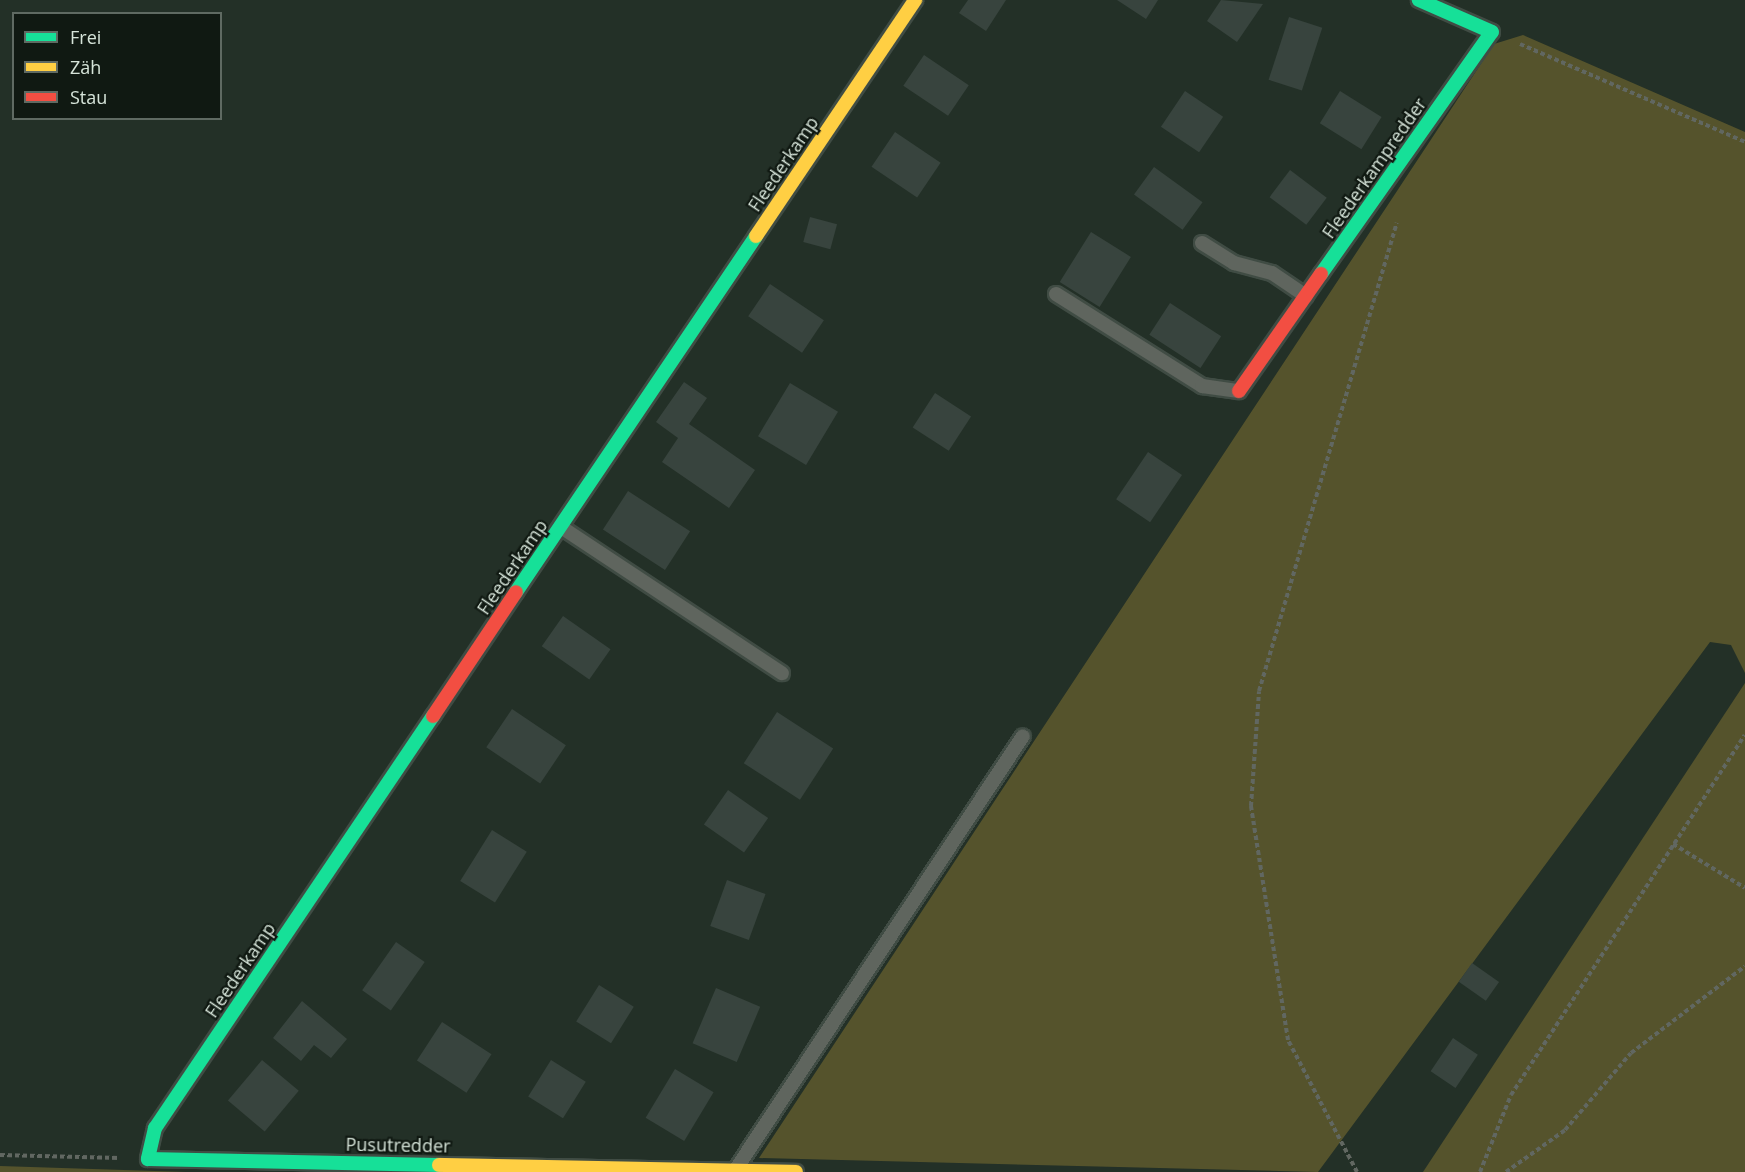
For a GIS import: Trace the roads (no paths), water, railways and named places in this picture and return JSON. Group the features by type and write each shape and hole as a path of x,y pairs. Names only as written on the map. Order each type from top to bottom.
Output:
{"street":[{"name":"Fleederkamp","path":"148,1159 155,1128 915,0"},
{"name":"Fleederkampredder","path":"1239,391 1492,32 1419,0"},
{"name":"Pusutredder","path":"148,1159 796,1172"}],"lane":[{"path":"1202,243 1234,263 1276,275 1306,296"},
{"path":"1056,294 1202,386 1239,391"},
{"path":"561,527 782,673"},
{"path":"736,1169 1023,736"}]}
